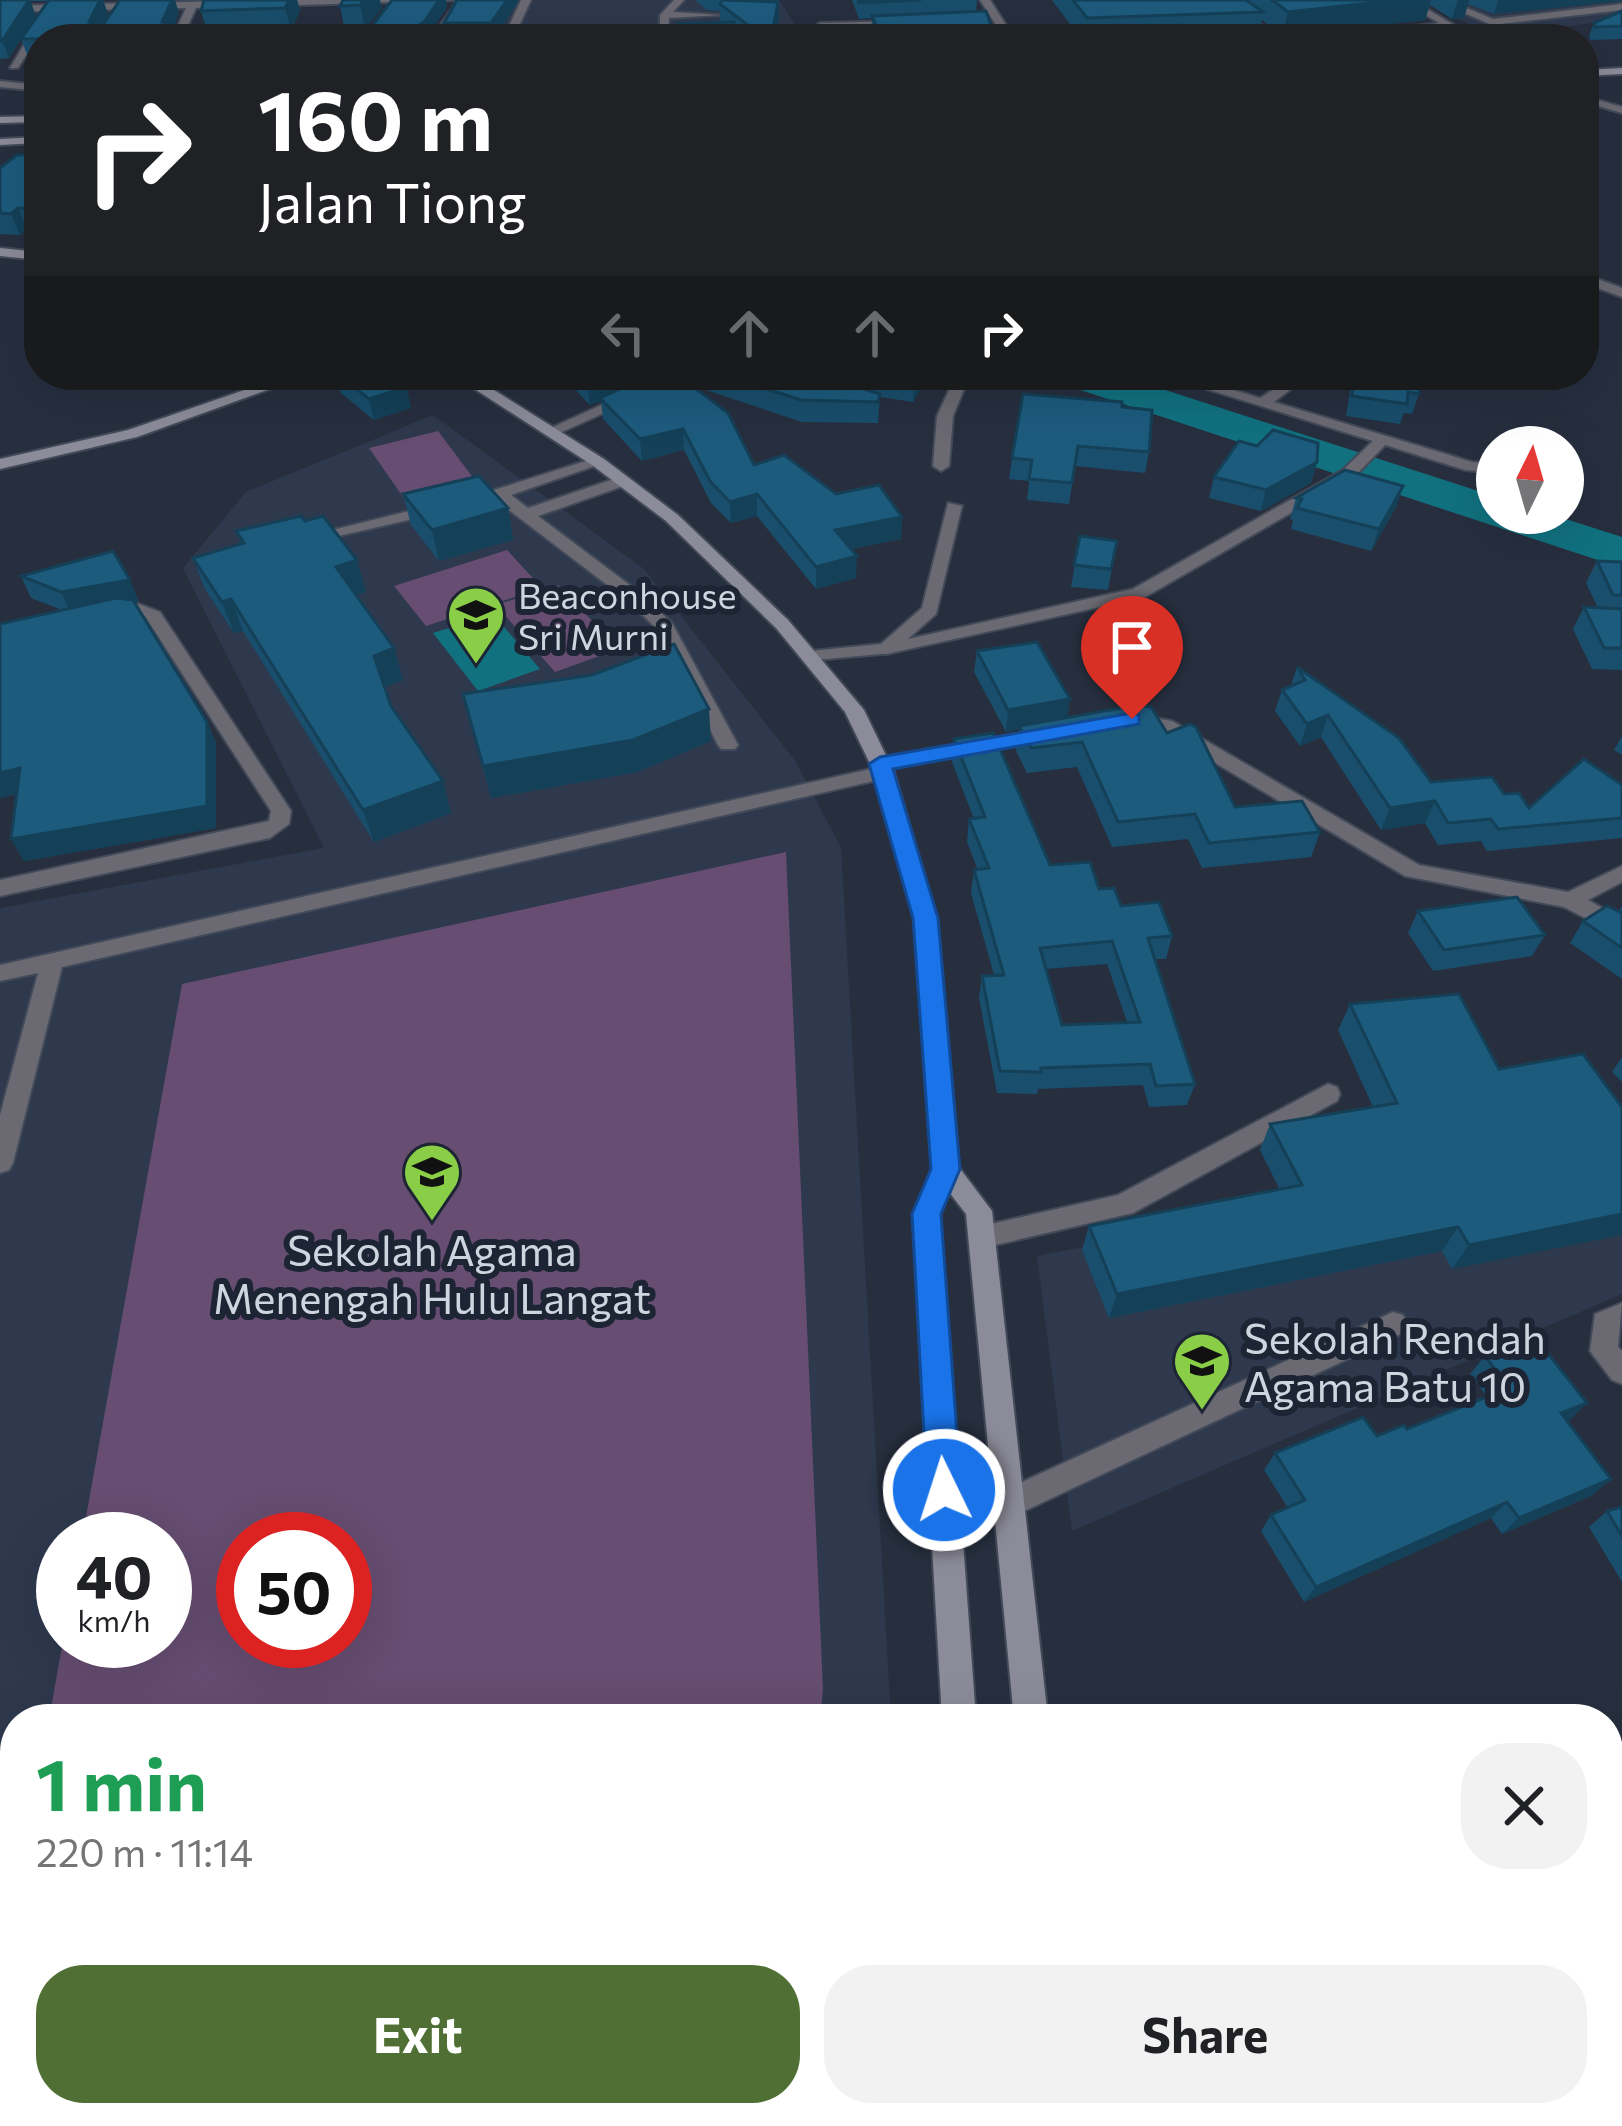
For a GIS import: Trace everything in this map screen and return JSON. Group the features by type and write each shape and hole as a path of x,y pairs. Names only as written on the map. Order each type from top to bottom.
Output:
{"main road":[{"path":"0,464 132,434 259,390"},
{"path":"484,390 598,462 719,560 854,710 882,768 925,918 946,1169 926,1214 958,1704"},
{"path":"946,1169 979,1211 1029,1704"}],"street":[{"path":"0,9 453,0"},
{"path":"664,24 665,14 679,0"},
{"path":"986,0 1001,24"},
{"path":"1224,0 1255,24"},
{"path":"1406,0 1447,24"},
{"path":"1439,0 1492,22 1622,8"},
{"path":"258,15 387,12 396,1"},
{"path":"184,24 199,3"},
{"path":"113,23 122,6"},
{"path":"41,24 51,8"},
{"path":"665,14 717,15"},
{"path":"187,17 235,16"},
{"path":"821,24 820,19 909,23"},
{"path":"976,21 998,20"},
{"path":"940,466 945,416 956,390"},
{"path":"1219,390 1378,445 1476,466"},
{"path":"1262,403 1282,390"},
{"path":"550,432 638,393"},
{"path":"811,657 886,649 1139,592 1349,473 1378,445"},
{"path":"297,540 499,494 598,462"},
{"path":"524,515 623,481"},
{"path":"499,494 633,596 666,627 728,745"},
{"path":"886,649 930,610 954,506"},
{"path":"0,888 270,831 279,824 281,811 151,612 125,610 83,620"},
{"path":"1109,724 1132,719 1165,725 1413,871 1570,900 1622,929"},
{"path":"0,973 882,768 1063,732"},
{"path":"1570,900 1622,873"},
{"path":"0,1163 52,962"},
{"path":"982,1238 1124,1205 1328,1094"},
{"path":"1622,1316 1605,1323 1604,1351 1622,1371"},
{"path":"1009,1503 1393,1324"}],"shaded area":[{"path":"483,0 779,0 794,24 467,24"},
{"path":"1421,0 1622,0 1622,19 1584,24 1469,24"},
{"name":"Sekolah Agama Menengah Hulu Langat","path":"433,415 644,569 796,762 841,848 890,1704 0,1704 0,908 324,848 183,568 246,492"},
{"path":"438,431 474,479 403,497 369,448"},
{"path":"507,550 542,588 426,626 394,586"},
{"path":"558,585 619,649 555,672 496,605"},
{"name":"Sekolah Agama Menengah Hulu Langat","path":"786,852 822,1704 52,1704 58,1668 192,1668 192,1512 87,1512 182,984"},
{"name":"Sekolah Rendah Agama Batu 10","path":"1622,1142 1622,1294 1072,1531 1037,1256"}],"water":[{"path":"493,614 540,669 478,691 433,633"}],"building":[{"path":"0,0 29,0 2,41 0,41"},
{"path":"49,0 100,0 89,22 98,24 32,24"},
{"path":"120,0 172,0 162,22 170,24 104,24"},
{"path":"204,0 289,0 285,8 201,11"},
{"path":"343,0 364,0 360,5 340,6"},
{"path":"392,0 439,0 421,24 374,24"},
{"path":"457,0 507,0 491,23 444,23"},
{"path":"722,0 778,2 774,24 746,24 720,4"},
{"path":"858,0 921,0 859,3"},
{"path":"1073,0 1246,0 1263,12 1087,18"},
{"path":"1272,0 1396,0 1288,12"},
{"path":"986,11 991,24 875,24 872,16"},
{"path":"1622,11 1622,26 1594,23"},
{"path":"24,155 24,208 0,213 0,168"},
{"path":"358,390 397,390 369,399"},
{"path":"618,390 698,390 728,413 754,465 784,455 836,494 879,485 902,517 835,530 857,556 816,567 757,494 730,502 710,481 683,429 640,439 600,398"},
{"path":"770,390 880,394 878,402 801,400"},
{"path":"1353,390 1419,390 1419,394 1408,392 1407,404 1352,396"},
{"path":"1023,394 1122,402 1122,407 1152,410 1149,452 1078,446 1072,483 1029,479 1032,460 1012,458"},
{"path":"1273,430 1318,443 1317,462 1266,490 1214,477 1239,441 1257,446"},
{"path":"1345,470 1403,486 1379,529 1297,508 1302,499 1296,498"},
{"path":"479,476 508,508 432,530 403,494"},
{"path":"301,516 305,521 323,516 357,560 336,567 394,648 374,656 391,706 443,781 363,810 231,599 222,602 193,558 244,543 236,531"},
{"path":"1080,536 1117,541 1111,569 1074,565"},
{"path":"113,551 130,580 61,592 21,576"},
{"path":"1597,561 1622,562 1622,595 1613,595"},
{"path":"116,598 133,600 207,722 207,806 11,839 20,768 0,773 0,624"},
{"path":"1584,607 1622,609 1622,648 1604,648"},
{"path":"1037,642 1070,699 1008,710 977,651"},
{"path":"674,644 709,709 633,740 483,766 463,694 592,675"},
{"path":"1297,667 1399,738 1431,782 1492,777 1504,794 1519,793 1529,808 1584,759 1622,785 1622,818 1498,829 1491,819 1448,823 1435,801 1390,808 1328,715 1307,724 1282,690 1305,680"},
{"path":"1138,705 1151,707 1167,733 1190,724 1196,727 1235,807 1302,801 1320,832 1209,843 1195,814 1118,822 1082,742 1031,748 1019,726"},
{"path":"993,733 1050,865 1090,862 1099,889 1114,888 1121,906 1159,902 1172,936 1148,938 1195,1084 1156,1086 1150,1064 1000,1071 982,976 1004,975 974,870 989,868 969,819 985,817 954,739","holes":["1112,941 1140,1022 1062,1025 1040,948"]},
{"path":"1517,897 1545,935 1444,950 1418,911"},
{"path":"1607,906 1622,913 1622,948 1583,921"},
{"path":"1459,994 1499,1069 1583,1054 1622,1107 1622,1214 1469,1245 1458,1227 1117,1294 1089,1226 1302,1185 1270,1124 1397,1103 1350,1004"},
{"path":"1535,1337 1587,1403 1561,1413 1611,1479 1519,1518 1507,1502 1316,1587 1271,1515 1305,1500 1275,1453 1363,1417 1377,1436 1404,1425 1407,1429 1509,1388 1485,1356"},
{"path":"1622,1507 1622,1536 1607,1511"}],"waterway":[{"path":"1123,390 1476,505"},
{"path":"1564,534 1622,553"}],"place":[{"name":"Beaconhouse Sri Murni","path":"476,666"},
{"name":"Sekolah Agama Menengah Hulu Langat","path":"432,1223"},
{"name":"Sekolah Rendah Agama Batu 10","path":"1202,1412"}],"route":[{"path":"944,1490 926,1214 946,1169 925,918 880,764 1132,719"}]}
